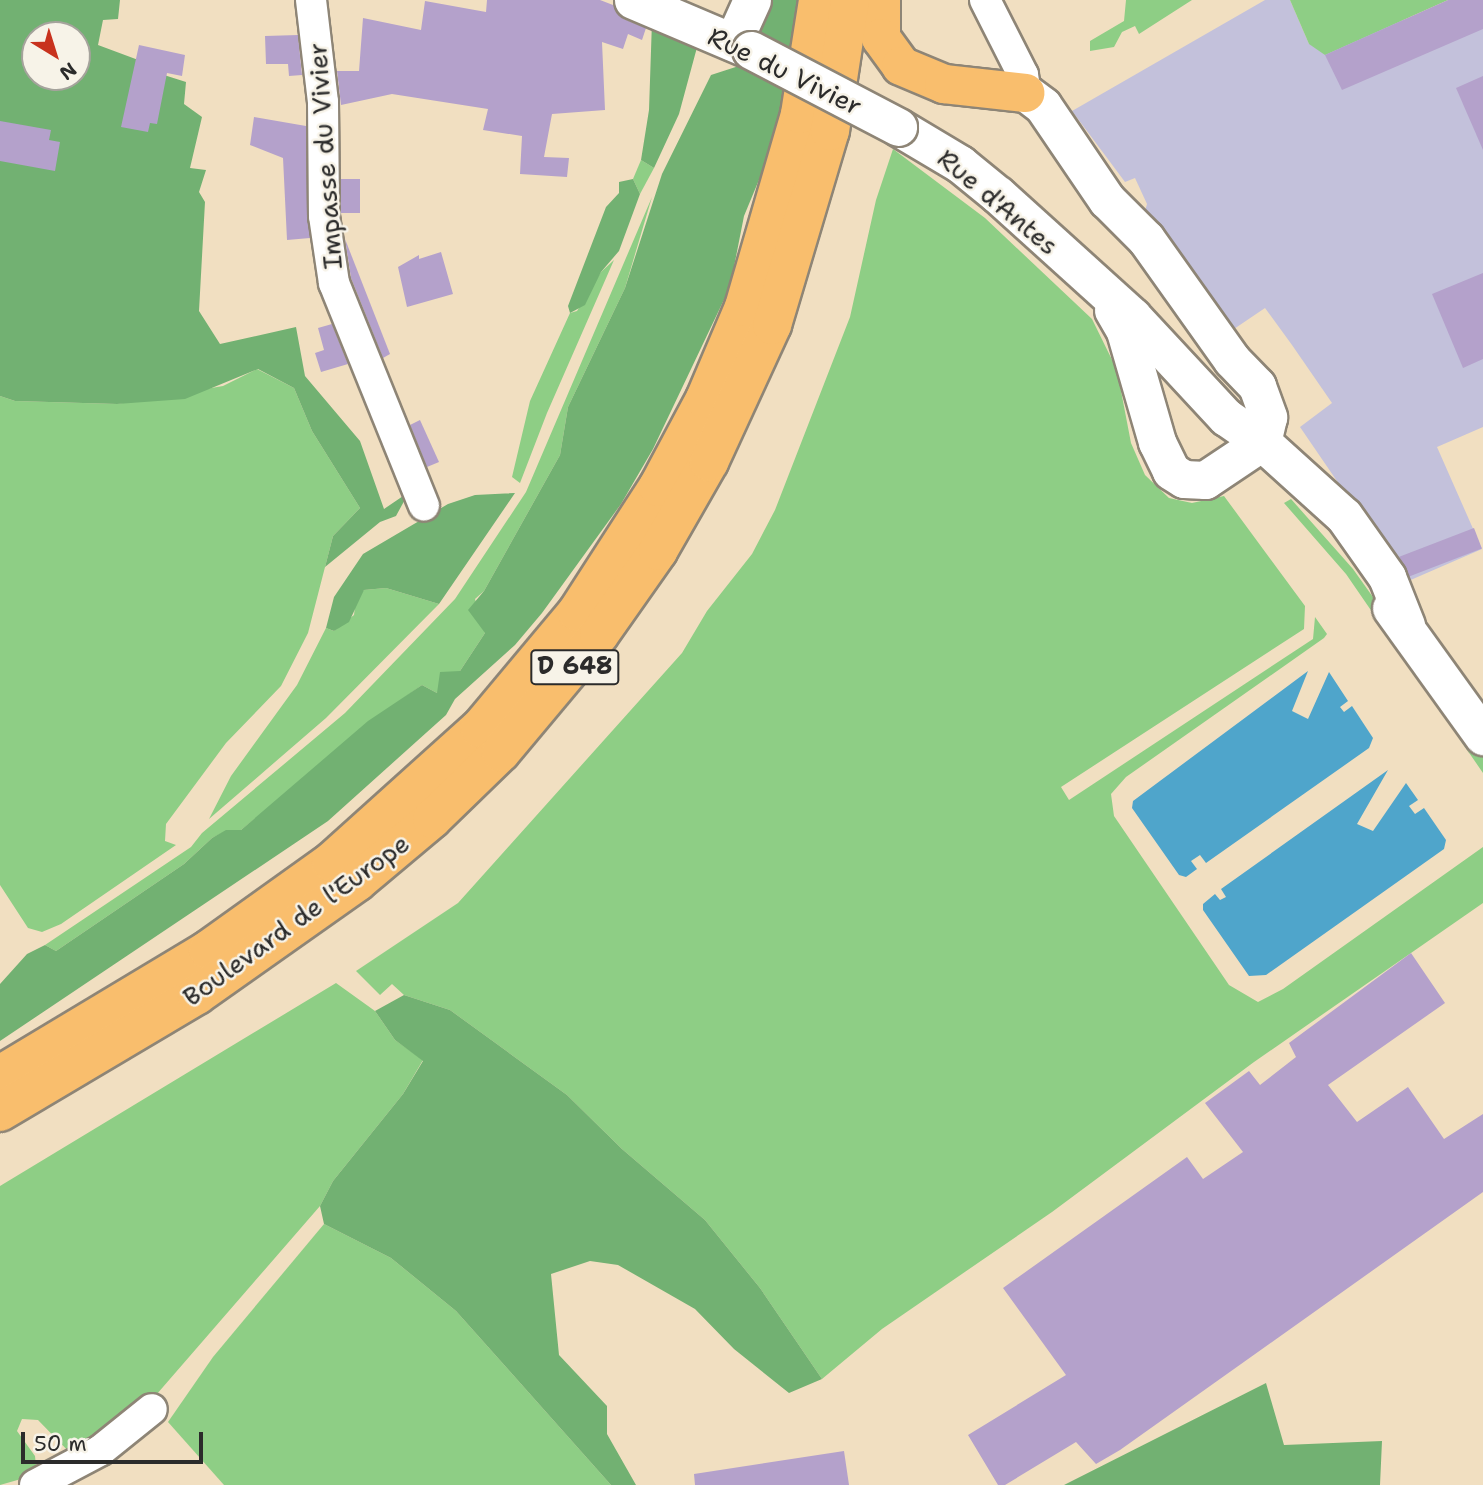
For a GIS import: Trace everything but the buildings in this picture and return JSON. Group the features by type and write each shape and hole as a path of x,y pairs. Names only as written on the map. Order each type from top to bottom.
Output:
{"highway":[{"name":"Boulevard de l'Europe","path":"0,1075 198,956 331,862 480,728 577,612 659,487 705,399 739,319 788,164 818,0"},
{"name":"Boulevard de l'Europe","path":"0,1112 177,1008 357,882 432,819 501,752 599,635 658,551 709,462 772,325 830,131 850,0"},
{"path":"881,0 881,38 901,66 964,89 1026,93"}],"street":[{"name":"Impasse du Vivier","path":"311,0 323,102 324,216 334,283 424,506"},
{"name":"Rue du Vivier","path":"633,0 742,46 898,128"},
{"path":"742,46 752,0"},
{"path":"985,0 1023,75 1026,93 1042,106 1107,200 1146,239 1232,360 1257,386 1265,401 1262,442"},
{"name":"Rue d'Antes","path":"898,128 977,178 1132,316 1226,417 1262,442 1344,516 1387,577 1406,625 1483,736"},
{"name":"Rue d'Antes","path":"1093,284 1125,331 1157,442 1171,471 1184,479 1205,480 1262,442"},
{"path":"1226,417 1243,395 1232,360"},
{"path":"36,1485 101,1450 152,1409"}],"shaded area":[{"path":"1265,0 1290,0 1309,44 1483,0 1483,427 1437,447 1482,549 1406,582 1300,427 1332,403 1292,345 1265,308 1231,331 1145,211 1147,204 1135,178 1125,182 1072,111"}],"green space":[{"path":"0,0 120,0 118,19 103,20 98,45 141,61 142,68 186,82 184,104 202,117 190,168 206,170 199,192 205,202 199,311 220,344 296,327 305,376 360,441 384,509 409,492 396,516 380,522 325,567 333,536 360,508 312,431 294,388 258,369 185,399 117,404 15,401 0,396"},
{"path":"769,0 798,0 792,51 754,35"},
{"path":"1126,0 1192,0 1139,34 1135,26 1122,32 1114,47 1090,51 1090,41 1124,21"},
{"path":"1290,0 1448,0 1325,55 1309,44"},
{"path":"652,21 699,40 679,114 654,168 641,160 649,110"},
{"path":"748,63 787,83 766,163 744,216 730,287 653,449 621,504 542,613 515,645 455,699 446,715 328,821 0,1041 0,984 27,954 45,945 56,951 184,864 212,838 226,830 241,830 368,721 422,685 437,693 440,672 460,671 485,633 468,610 484,591 560,455 568,407 625,288 662,174 711,75"},
{"path":"893,149 985,218 1092,319 1117,370 1131,443 1145,475 1169,498 1192,503 1224,496 1305,606 1304,629 1061,787 1069,800 1313,639 1315,617 1327,634 1324,638 1126,777 1111,794 1114,816 1229,985 1258,1002 1283,989 1483,847 1483,903 1254,1062 1052,1212 882,1329 822,1379 760,1288 705,1220 622,1149 567,1095 450,1010 404,995 392,984 380,995 356,971 458,903 682,653 707,611 752,554 775,510 850,317 876,200"},
{"path":"641,160 654,168 640,194 633,179"},
{"path":"633,179 640,194 619,251 601,272 585,305 570,313 568,306 606,207 619,193 619,182"},
{"path":"652,197 625,288 568,407 560,455 484,591 475,599 485,633 460,671 437,693 422,685 398,702 241,830 226,831 212,838 184,864 56,951 45,945 191,847 202,833 345,713 455,599 526,492"},
{"path":"614,260 547,413 520,483 512,477 530,401 570,313 577,311 601,272"},
{"path":"257,369 294,388 312,431 360,508 333,536 308,633 281,686 226,743 166,824 165,841 176,845 61,924 42,932 28,928 0,885 0,396 15,401 117,404 223,386"},
{"path":"515,493 439,604 386,588 364,590 349,622 334,631 326,628 334,597 363,554 448,504 475,495"},
{"path":"1291,499 1353,569 1483,752 1483,773 1346,574 1284,503"},
{"path":"386,588 439,604 326,718 209,819 231,776 297,685 326,628 334,631 354,615 356,598 364,590"},
{"path":"336,983 375,1011 395,1040 423,1060 403,1094 333,1181 320,1206 150,1402 75,1458 38,1420 22,1419 17,1431 35,1456 36,1466 28,1477 0,1485 0,1186"},
{"path":"404,995 450,1010 567,1095 622,1149 705,1220 760,1288 822,1379 789,1393 734,1349 695,1309 618,1265 590,1261 551,1274 559,1355 607,1406 607,1434 636,1485 611,1485 456,1311 391,1258 324,1224 320,1206 333,1181 403,1094 423,1061 395,1040 375,1011"},
{"path":"324,1224 391,1258 456,1311 611,1485 224,1485 168,1422 213,1357"},
{"path":"1266,1383 1284,1445 1382,1441 1380,1485 1064,1485"}],"water":[{"path":"1308,671 1292,711 1308,719 1329,672 1348,701 1340,707 1344,712 1352,706 1373,738 1369,748 1206,863 1200,855 1191,861 1197,869 1186,877 1179,875 1132,808 1133,801"},
{"path":"1388,770 1357,824 1373,831 1406,783 1418,800 1409,806 1415,814 1424,808 1446,840 1444,849 1266,975 1249,976 1203,910 1203,904 1215,894 1220,900 1226,897 1221,889"}]}
